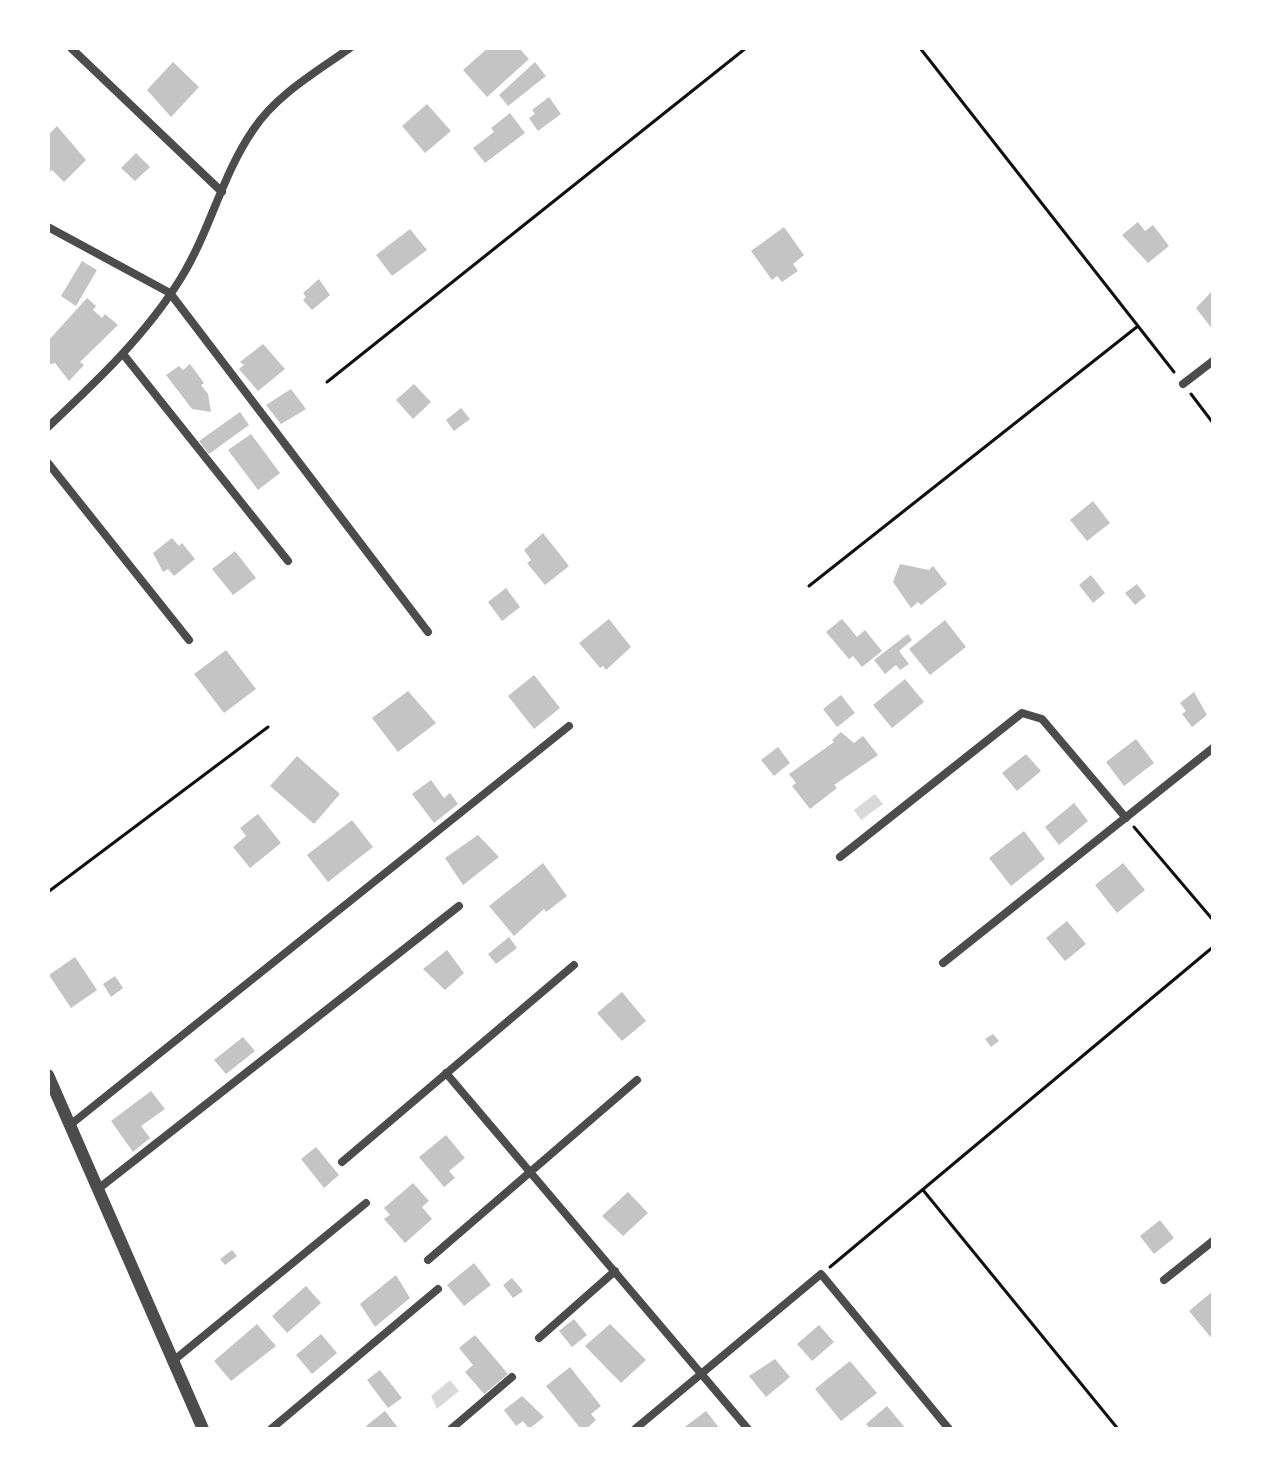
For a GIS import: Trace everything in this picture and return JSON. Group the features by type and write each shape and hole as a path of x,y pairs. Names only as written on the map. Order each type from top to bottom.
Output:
{"street":[{"path":"71,48 222,192"},
{"path":"48,427 123,354 170,293 200,243 249,135 264,116 350,48"},
{"path":"48,227 170,293 428,632"},
{"path":"123,354 288,561"},
{"path":"1183,384 1213,361"},
{"path":"48,463 189,640"},
{"path":"840,857 1022,713 1042,719 1126,818"},
{"path":"70,1125 569,726"},
{"path":"943,963 1213,748"},
{"path":"98,1189 459,906"},
{"path":"342,1162 574,965"},
{"path":"446,1073 748,1429"},
{"path":"48,1075 203,1429"},
{"path":"428,1260 637,1080"},
{"path":"173,1361 366,1203"},
{"path":"1164,1280 1213,1241"},
{"path":"539,1338 615,1271"},
{"path":"635,1429 821,1274 949,1429"},
{"path":"271,1429 438,1289"},
{"path":"451,1429 512,1377"}],"path":[{"path":"327,382 746,48"},
{"path":"920,48 1213,423"},
{"path":"809,586 1138,326"},
{"path":"48,892 268,727"},
{"path":"1126,818 1213,920"},
{"path":"821,1274 1213,947"},
{"path":"922,1189 1118,1429"}],"shaded area":[{"path":"875,794 883,804 861,820 854,810"},
{"path":"450,1380 459,1391 437,1409 431,1396"}],"building":[{"path":"488,48 519,48 529,59 487,97 463,70"},
{"path":"173,62 199,87 171,117 147,90"},
{"path":"535,62 546,76 508,106 499,95"},
{"path":"549,97 561,114 538,131 529,118 535,114 532,110"},
{"path":"427,104 451,131 425,153 402,126"},
{"path":"510,113 525,133 485,163 473,148 494,132 491,128"},
{"path":"57,126 86,160 64,182 52,170 48,174 48,135"},
{"path":"136,153 150,167 135,181 121,168"},
{"path":"1138,222 1145,231 1153,225 1169,246 1148,263 1122,235"},
{"path":"784,227 804,255 793,264 798,271 782,282 777,276 772,280 751,251"},
{"path":"410,229 427,250 392,276 376,255"},
{"path":"82,261 97,270 76,306 61,296"},
{"path":"319,279 330,295 312,310 303,300 306,297 303,293"},
{"path":"1213,290 1213,330 1196,308"},
{"path":"87,298 102,318 105,314 118,325 80,362 84,365 69,381 55,363 48,365 48,341"},
{"path":"263,344 285,369 258,391 239,369 244,365 240,362"},
{"path":"190,364 204,383 201,385 208,394 211,412 192,409 166,375 179,366 183,370"},
{"path":"414,384 431,402 413,419 396,400"},
{"path":"291,389 306,409 281,424 266,405"},
{"path":"461,408 470,419 454,431 446,420"},
{"path":"240,412 249,425 209,454 199,441"},
{"path":"251,434 280,473 258,490 228,450"},
{"path":"1093,501 1110,523 1087,541 1070,520"},
{"path":"543,533 569,566 545,585 527,563 531,560 524,550"},
{"path":"172,538 179,546 182,543 195,559 174,576 168,569 163,572 153,553"},
{"path":"235,551 256,578 233,595 212,569"},
{"path":"900,564 929,570 933,566 947,584 921,605 918,602 911,608 893,582"},
{"path":"1091,575 1105,593 1093,603 1079,585"},
{"path":"1137,584 1146,596 1135,605 1125,593"},
{"path":"506,588 520,607 502,621 488,602"},
{"path":"609,619 631,647 606,670 603,666 600,668 579,643"},
{"path":"842,619 857,637 865,630 882,651 862,667 853,656 849,659 826,632"},
{"path":"945,620 966,647 930,675 909,649"},
{"path":"908,634 912,640 899,651 909,664 900,670 896,665 885,674 874,660"},
{"path":"226,650 256,689 224,713 194,674"},
{"path":"534,675 560,708 534,729 508,696"},
{"path":"905,679 924,702 892,728 873,705"},
{"path":"408,691 436,723 398,752 372,718"},
{"path":"1194,692 1207,715 1192,727 1182,714 1186,711 1180,703"},
{"path":"841,695 855,713 837,727 823,709"},
{"path":"841,732 854,743 863,736 878,755 834,785 837,788 810,809 792,786 796,783 789,774 834,742 832,740"},
{"path":"1136,739 1154,763 1124,786 1106,762"},
{"path":"778,747 790,763 774,776 761,760"},
{"path":"1026,754 1041,771 1017,791 1002,773"},
{"path":"297,756 340,794 314,824 270,786"},
{"path":"431,780 444,798 450,793 458,804 434,823 412,794"},
{"path":"1074,803 1088,821 1059,845 1045,827"},
{"path":"258,814 281,843 250,868 233,847 246,836 240,828"},
{"path":"352,820 373,847 328,882 307,855"},
{"path":"1024,831 1045,859 1011,886 989,858"},
{"path":"478,835 499,857 463,885 445,858"},
{"path":"543,863 567,896 546,912 544,909 514,936 489,906"},
{"path":"1123,863 1145,890 1117,913 1095,885"},
{"path":"1067,921 1086,944 1065,961 1046,938"},
{"path":"509,937 517,948 496,964 488,954"},
{"path":"447,950 464,973 445,990 423,969"},
{"path":"75,957 97,990 71,1008 49,975"},
{"path":"115,976 123,988 111,997 103,984"},
{"path":"622,992 646,1021 622,1041 597,1013"},
{"path":"993,1034 999,1041 991,1047 985,1039"},
{"path":"243,1037 255,1051 226,1074 214,1060"},
{"path":"151,1091 165,1109 141,1126 150,1138 133,1152 111,1121"},
{"path":"446,1135 465,1158 449,1171 455,1178 444,1187 419,1157"},
{"path":"316,1147 339,1175 324,1188 301,1159"},
{"path":"413,1183 429,1201 422,1207 432,1219 405,1243 384,1219 390,1215 384,1208"},
{"path":"628,1192 648,1213 623,1236 602,1216"},
{"path":"1160,1220 1174,1238 1154,1254 1140,1236"},
{"path":"232,1250 237,1256 225,1265 220,1259"},
{"path":"474,1263 491,1285 464,1306 447,1285"},
{"path":"396,1275 410,1298 375,1327 360,1304"},
{"path":"512,1278 523,1291 513,1298 503,1285"},
{"path":"306,1286 321,1303 287,1333 272,1316"},
{"path":"1213,1291 1213,1340 1189,1311"},
{"path":"574,1319 587,1335 572,1347 559,1331"},
{"path":"257,1324 276,1346 231,1381 214,1361"},
{"path":"610,1324 646,1360 621,1383 585,1346"},
{"path":"819,1325 834,1342 812,1361 797,1344"},
{"path":"321,1334 337,1353 312,1374 296,1355"},
{"path":"475,1335 508,1374 484,1394 465,1372 473,1365 459,1348"},
{"path":"775,1359 790,1377 766,1397 749,1376"},
{"path":"850,1361 877,1393 841,1421 815,1389"},
{"path":"570,1367 601,1406 591,1414 596,1420 586,1429 581,1429 546,1386"},
{"path":"380,1370 402,1398 388,1408 367,1380"},
{"path":"522,1396 544,1417 529,1429 523,1421 516,1426 504,1410"},
{"path":"887,1406 906,1429 870,1429 866,1424"},
{"path":"385,1411 399,1429 369,1429 366,1426"},
{"path":"706,1411 720,1429 682,1429"}]}
